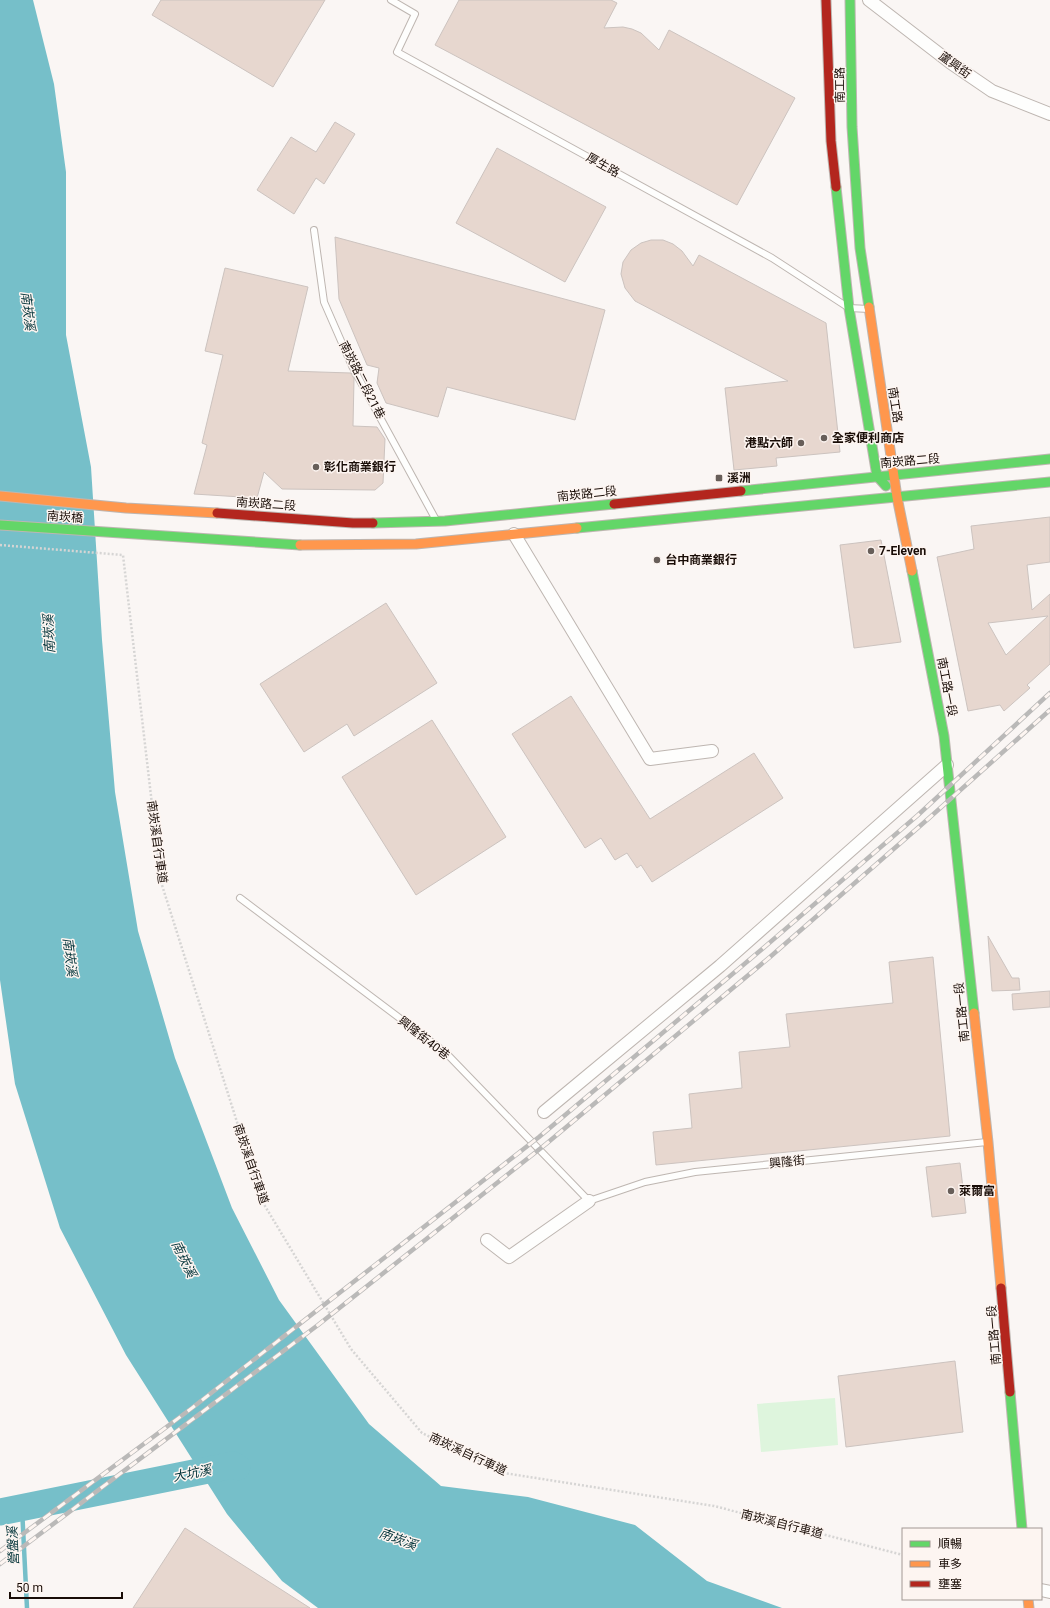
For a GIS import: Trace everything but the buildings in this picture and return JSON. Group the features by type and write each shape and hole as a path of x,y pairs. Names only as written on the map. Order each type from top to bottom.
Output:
{"main road":[{"name":"南工路","path":"826,0 831,141 849,308 877,476"},
{"name":"南工路","path":"850,0 852,127 860,248 897,497"},
{"name":"南崁路二段","path":"126,508 179,510 353,523 436,521 1050,459"},
{"path":"877,476 897,497"},
{"path":"514,534 1050,482"},
{"name":"南崁橋","path":"0,496 126,508"},
{"name":"南工路一段","path":"897,497 944,736 988,1142 1022,1528"},
{"name":"南崁橋","path":"0,525 301,545 416,544 514,534"}],"street":[{"name":"蘆興街","path":"869,0 952,63 992,91 1050,114"},
{"path":"514,534 650,759 712,751"},
{"path":"544,1112 720,966 947,765"},
{"path":"487,1240 509,1257 589,1201"}],"lane":[{"name":"厚生路","path":"391,0 415,14 397,52 772,258 849,308 868,309"},
{"name":"南崁路二段21巷","path":"314,230 324,302 352,366 436,521"},
{"name":"興隆街40巷","path":"240,898 446,1054 589,1201"},
{"name":"興隆街","path":"589,1201 645,1182 695,1172 988,1142"}],"path":[{"name":"南崁溪自行車道","path":"0,545 123,555 161,882 262,1201 351,1349 422,1433 504,1473 714,1506 902,1555"}],"green space":[{"path":"835,1398 838,1445 761,1452 757,1404"}],"water":[{"name":"南崁溪","path":"0,0 33,0 54,84 66,172 66,335 91,467 102,640 115,792 138,931 175,1058 232,1208 279,1300 369,1424 441,1486 528,1497 635,1525 707,1581 782,1608 318,1608 282,1581 227,1514 126,1355 60,1228 15,1084 0,980"}],"waterway":[{"name":"大坑溪","path":"0,1512 233,1465 237,1467"},
{"name":"營盤溪","path":"22,1508 27,1608"}],"railway":[{"path":"0,1551 192,1408 539,1137 761,950 918,815 1050,693"},
{"path":"0,1564 318,1325 546,1144 770,957 1050,710"}],"traffic: fast":[{"path":"850,0 852,127 860,248 869,307"},
{"path":"836,187 849,308 877,476 886,486"},
{"path":"741,491 1050,459"},
{"path":"577,528 1050,482"},
{"path":"373,523 445,521 614,504"},
{"path":"0,525 300,545"},
{"path":"912,571 944,736 974,1013"},
{"path":"1010,1392 1022,1528"}],"traffic: slow":[{"path":"869,307 897,497 912,571"},
{"path":"0,496 126,508 217,513"},
{"path":"300,545 416,544 577,528"},
{"path":"974,1013 988,1142 1001,1288"},
{"path":"1028,1600 1029,1608"}],"traffic: jam":[{"path":"826,0 831,141 836,187"},
{"path":"614,504 741,491"},
{"path":"217,513 353,523 373,523"},
{"path":"1001,1288 1010,1392"}],"place":[{"name":"全家便利商店","path":"824,438"},
{"name":"港點六師","path":"801,443"},
{"name":"彰化商業銀行","path":"316,467"},
{"name":"溪洲","path":"719,478"},
{"name":"7-Eleven","path":"871,551"},
{"name":"台中商業銀行","path":"657,560"},
{"name":"萊爾富","path":"951,1191"}]}
